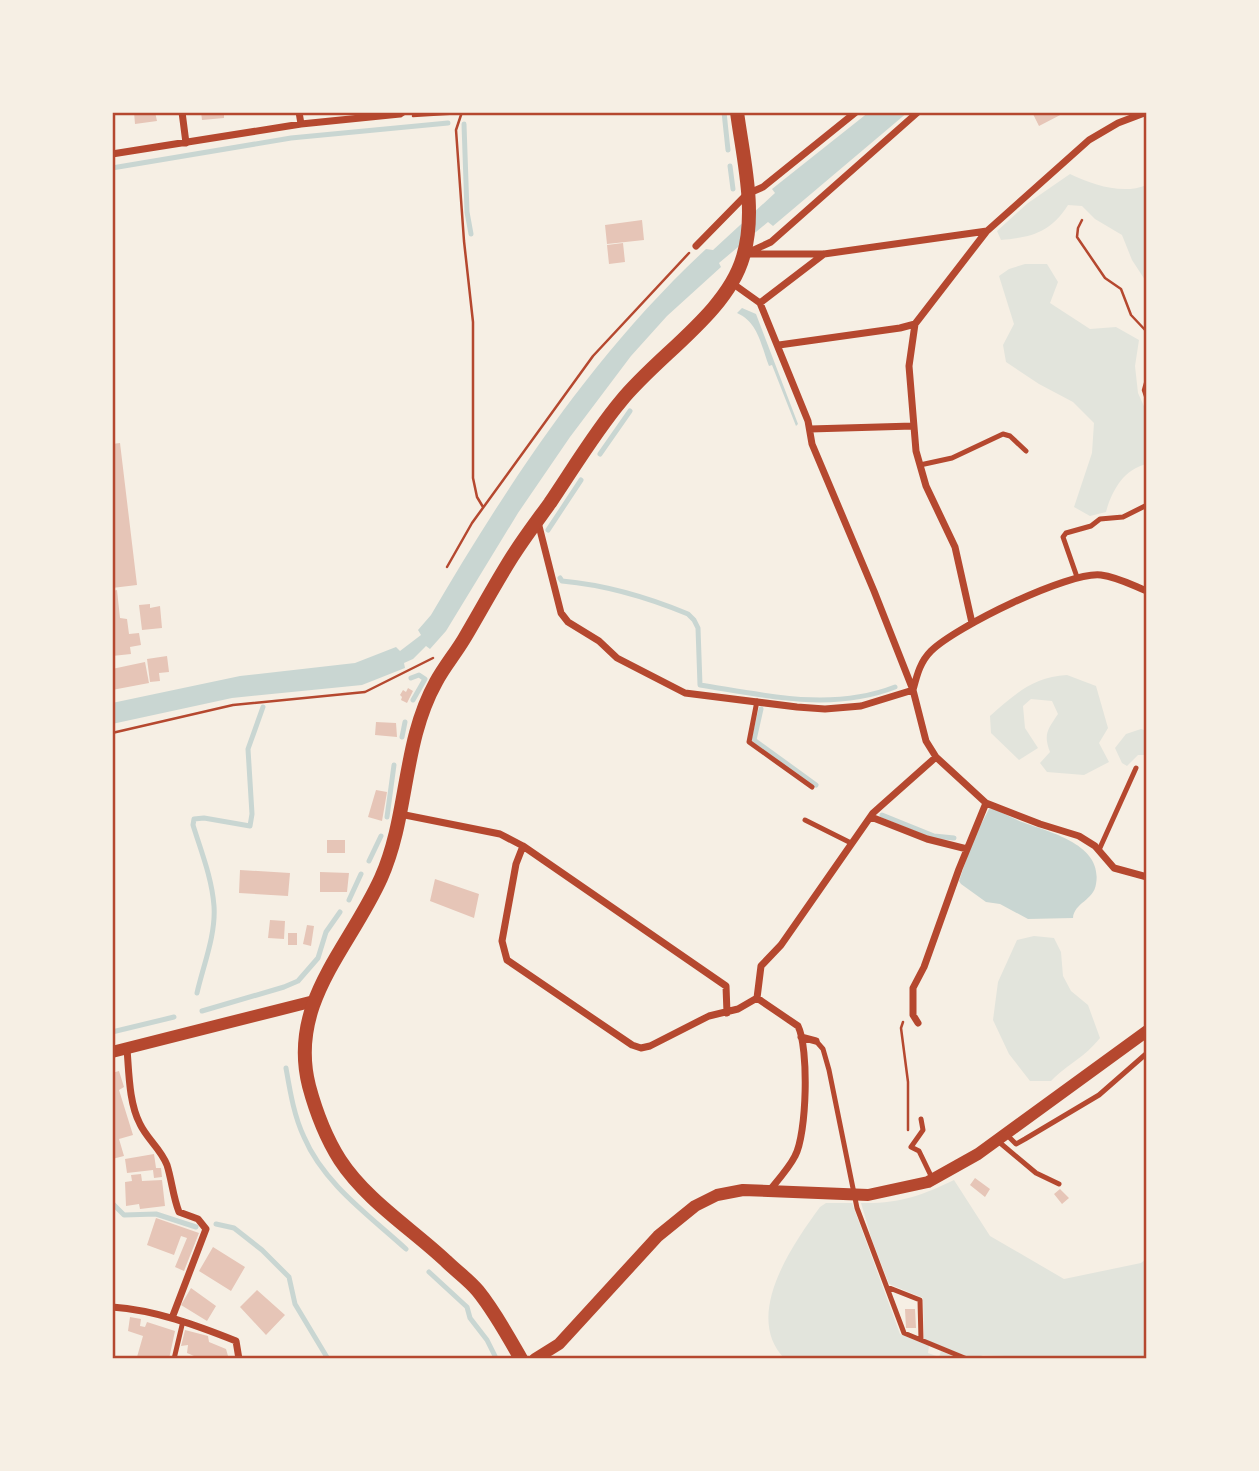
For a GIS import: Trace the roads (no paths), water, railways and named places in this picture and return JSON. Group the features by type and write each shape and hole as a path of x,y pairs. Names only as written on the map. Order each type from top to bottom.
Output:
{"main road":[{"path":"521,1359 477,1289 371,1195 341,1162 320,1121 309,1085 303,1053 305,1028 320,986 365,911 382,876 400,814 410,752 421,713 437,681 513,555 620,401 653,365 720,301 732,283 743,259 749,210 737,112"}],"street":[{"path":"182,112 186,142"},
{"path":"299,112 301,124"},
{"path":"696,246 747,194 763,187 856,112"},
{"path":"743,259 771,242 918,112"},
{"path":"972,623 955,547 926,486 920,465 913,426 909,366 915,324 987,231 1089,140 1118,123 1147,112"},
{"path":"112,154 301,124 402,113"},
{"path":"743,259 824,254 987,231"},
{"path":"761,303 824,254"},
{"path":"732,283 761,303 810,429 812,444 913,690 926,741 936,757 986,803 1079,836 1095,846 1114,868 1147,877"},
{"path":"779,345 915,324"},
{"path":"810,429 913,426"},
{"path":"537,521 561,613 568,622 599,641 617,658 685,693 797,707 842,708 883,700 913,690"},
{"path":"913,690 920,665 945,639 1016,601 1077,578 1100,575 1147,591"},
{"path":"757,998 761,966 781,945 851,843 871,817 936,757"},
{"path":"918,1023 913,1015 913,988 929,954 986,803"},
{"path":"400,814 500,834 523,846 726,986 727,1013"},
{"path":"871,817 927,839 967,849"},
{"path":"523,846 516,864 502,941 507,960 632,1045 641,1048 650,1046 709,1016 727,1013 757,998"},
{"path":"757,998 798,1026 802,1037 805,1094 803,1135 795,1156 769,1191"},
{"path":"112,1052 314,1001"},
{"path":"535,1359 559,1344 658,1236 695,1206 716,1195 743,1190 868,1195 933,1180 978,1154 1147,1031"},
{"path":"802,1037 816,1041"},
{"path":"127,1049 132,1093 139,1123 162,1153 179,1212 198,1219 206,1229 172,1318"},
{"path":"112,1307 183,1321 236,1341 239,1359"}],"lane":[{"path":"920,465 952,458 1003,434 1010,436 1026,451"},
{"path":"1077,578 1063,537 1066,533 1091,526 1100,519 1123,517 1147,505"},
{"path":"757,701 749,742 812,787"},
{"path":"1099,850 1136,768"},
{"path":"805,820 851,843"},
{"path":"816,1041 824,1049 858,1208 904,1333 967,1359"},
{"path":"1001,1137 1016,1144 1025,1139 1099,1095 1147,1053"},
{"path":"921,1119 923,1130 911,1147 919,1151 933,1180"},
{"path":"1001,1137 1036,1173 1059,1184"},
{"path":"887,1287 920,1300 921,1340"},
{"path":"174,1359 183,1321"}],"waterway":[{"path":"724,112 728,150"},
{"path":"112,168 291,138 448,123"},
{"path":"464,124 467,212 471,234"},
{"path":"730,166 733,189"},
{"path":"600,454 630,411"},
{"path":"548,530 581,480"},
{"path":"560,578 562,581 626,593 688,614 698,628 700,685 773,697 822,700 871,695 895,687"},
{"path":"411,678 419,675 425,679 413,700"},
{"path":"197,993 211,939 214,906 209,875 193,825 194,819 204,818 250,826 252,814 248,749 263,707"},
{"path":"761,709 754,740 816,785"},
{"path":"402,737 405,722"},
{"path":"387,817 394,765"},
{"path":"882,815 934,836 954,838"},
{"path":"369,861 381,836"},
{"path":"349,900 361,874"},
{"path":"202,1011 298,981 318,958 326,932 340,912"},
{"path":"112,1032 174,1017"},
{"path":"286,1068 298,1121 323,1170 349,1198 406,1249"},
{"path":"112,1203 124,1215 156,1214 196,1227"},
{"path":"216,1224 234,1228 262,1250 289,1277 295,1304 328,1359"},
{"path":"429,1272 467,1307 470,1318 487,1340 495,1356"}]}
